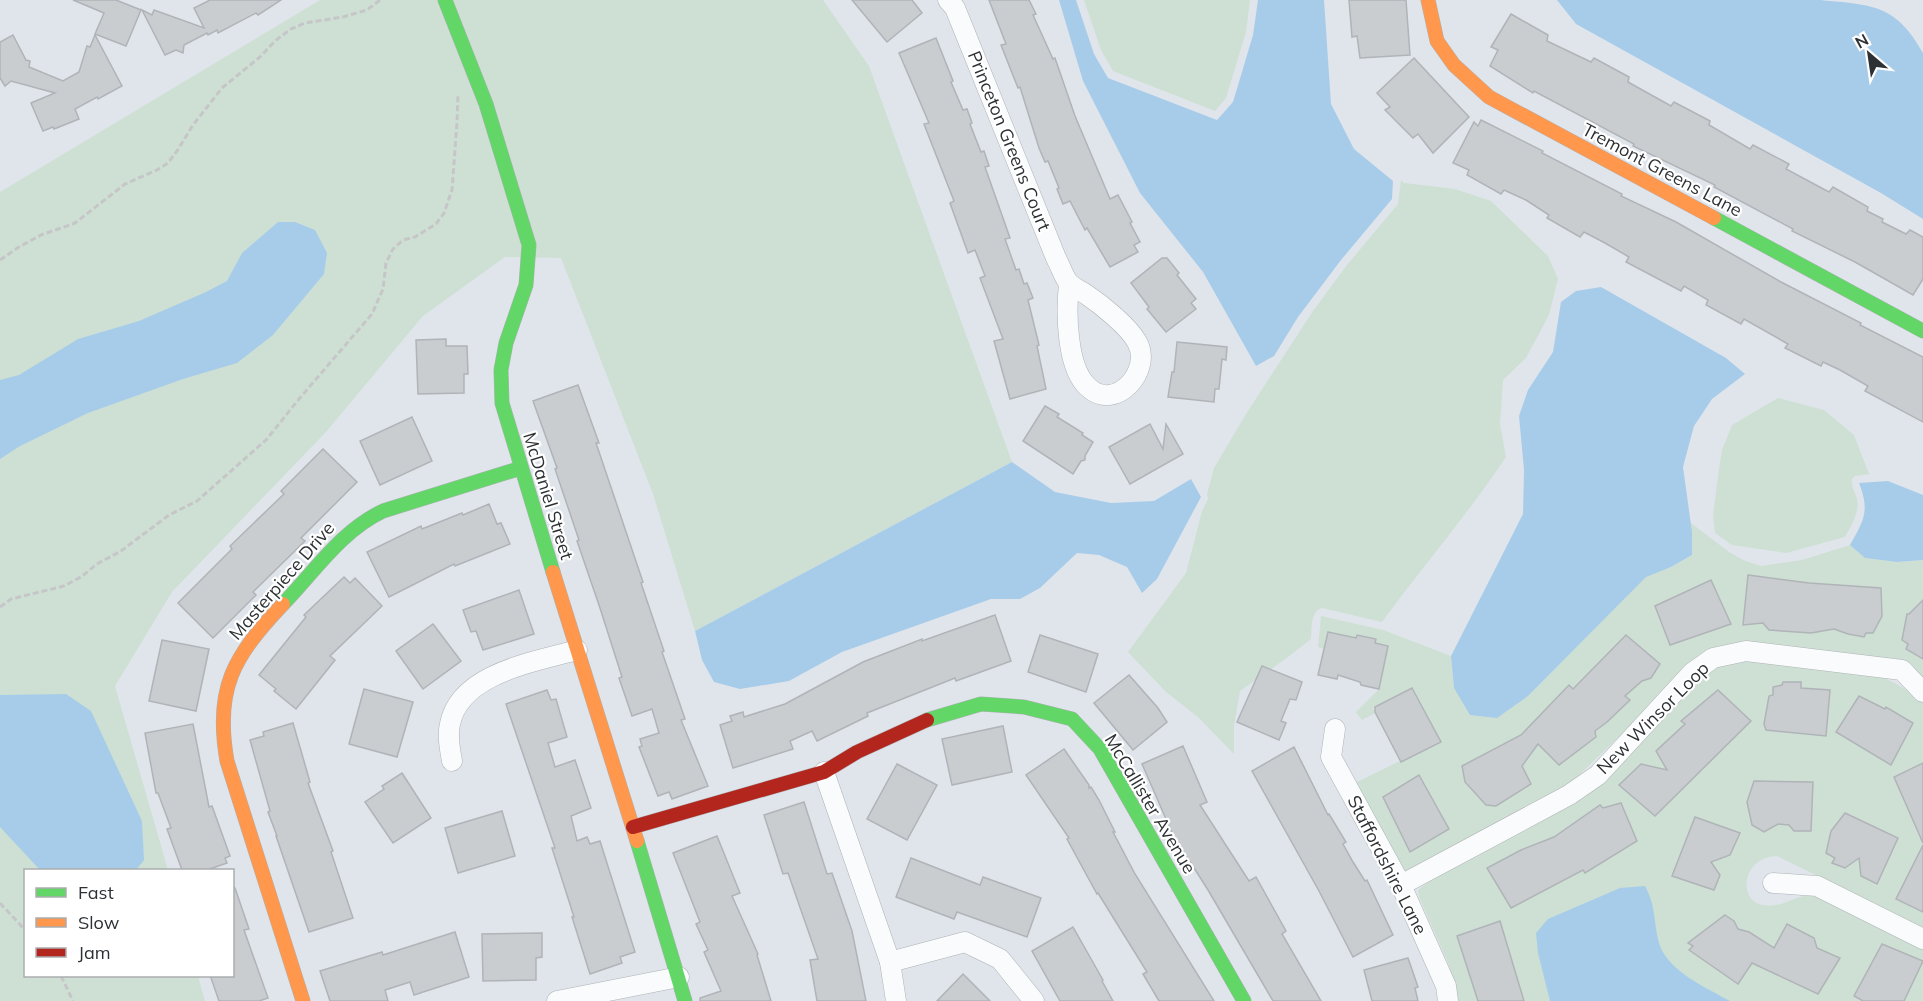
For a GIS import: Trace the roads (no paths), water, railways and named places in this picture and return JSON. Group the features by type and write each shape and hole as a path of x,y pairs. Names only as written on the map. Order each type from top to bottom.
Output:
{"street":[{"name":"McDaniel Street","path":"445,0 486,104 529,245 526,285 506,343 501,370 502,403 685,1001"},
{"name":"Princeton Greens Court","path":"948,0 955,8 1056,258 1069,284"},
{"name":"Tremont Greens Lane","path":"1428,0 1437,41 1454,65 1489,98 1923,331"},
{"path":"1069,284 1089,296 1130,332 1138,344 1141,359 1138,373 1132,384 1120,392 1107,394 1092,392 1082,382 1075,366 1066,308 1069,284"},
{"name":"Masterpiece Drive","path":"303,1001 227,762 222,725 225,694 229,680 240,657 255,635 345,535 355,527 383,511 521,468"},
{"path":"452,761 449,725 459,702 470,690 498,674 577,650"},
{"name":"New Winsor Loop","path":"1401,885 1569,795 1598,775 1692,674 1713,658 1746,651 1902,670 1923,692"},
{"name":"McCallister Avenue","path":"633,827 824,772 857,752 937,716 981,704 1024,707 1072,720 1100,749 1244,1001"},
{"name":"Staffordshire Lane","path":"1335,729 1331,757 1401,885 1446,986 1448,1001"},
{"path":"824,772 890,962 896,1001"},
{"path":"1773,883 1817,886 1923,939"},
{"path":"890,962 965,942 1000,959 1034,1001"},
{"path":"557,1001 679,976"}],"water":[{"path":"1059,0 1076,0 1094,54 1108,78 1217,120 1233,102 1253,35 1258,0 1324,0 1331,104 1354,149 1393,181 1392,199 1341,260 1298,317 1274,356 1256,366 1203,272 1140,193 1083,81"},
{"path":"1557,0 1820,0 1868,6 1892,16 1903,25 1923,53 1923,219 1881,193 1576,24"},
{"path":"278,222 295,222 315,230 327,253 324,274 273,335 237,363 183,379 88,413 20,446 0,459 0,380 19,375 78,339 139,321 227,281 242,253"},
{"path":"1601,287 1726,358 1745,374 1712,399 1694,426 1683,467 1692,532 1692,555 1646,577 1528,696 1497,718 1470,715 1454,688 1451,656 1523,514 1524,470 1519,416 1528,390 1553,352 1561,302 1576,291"},
{"path":"1012,462 1055,492 1111,503 1154,501 1191,479 1201,497 1157,579 1142,593 1127,567 1099,555 1077,553 1040,588 1020,599 991,599 842,652 789,681 740,689 714,682 702,660 695,631"},
{"path":"1888,481 1923,495 1923,560 1897,562 1865,558 1850,545 1864,515 1864,501 1859,483"},
{"path":"66,694 91,711 142,821 144,860 137,869 39,869 0,827 0,695"},
{"path":"1645,886 1653,909 1660,946 1665,955 1680,971 1730,1001 1550,1001 1538,953 1536,933 1548,919 1620,888"}]}
